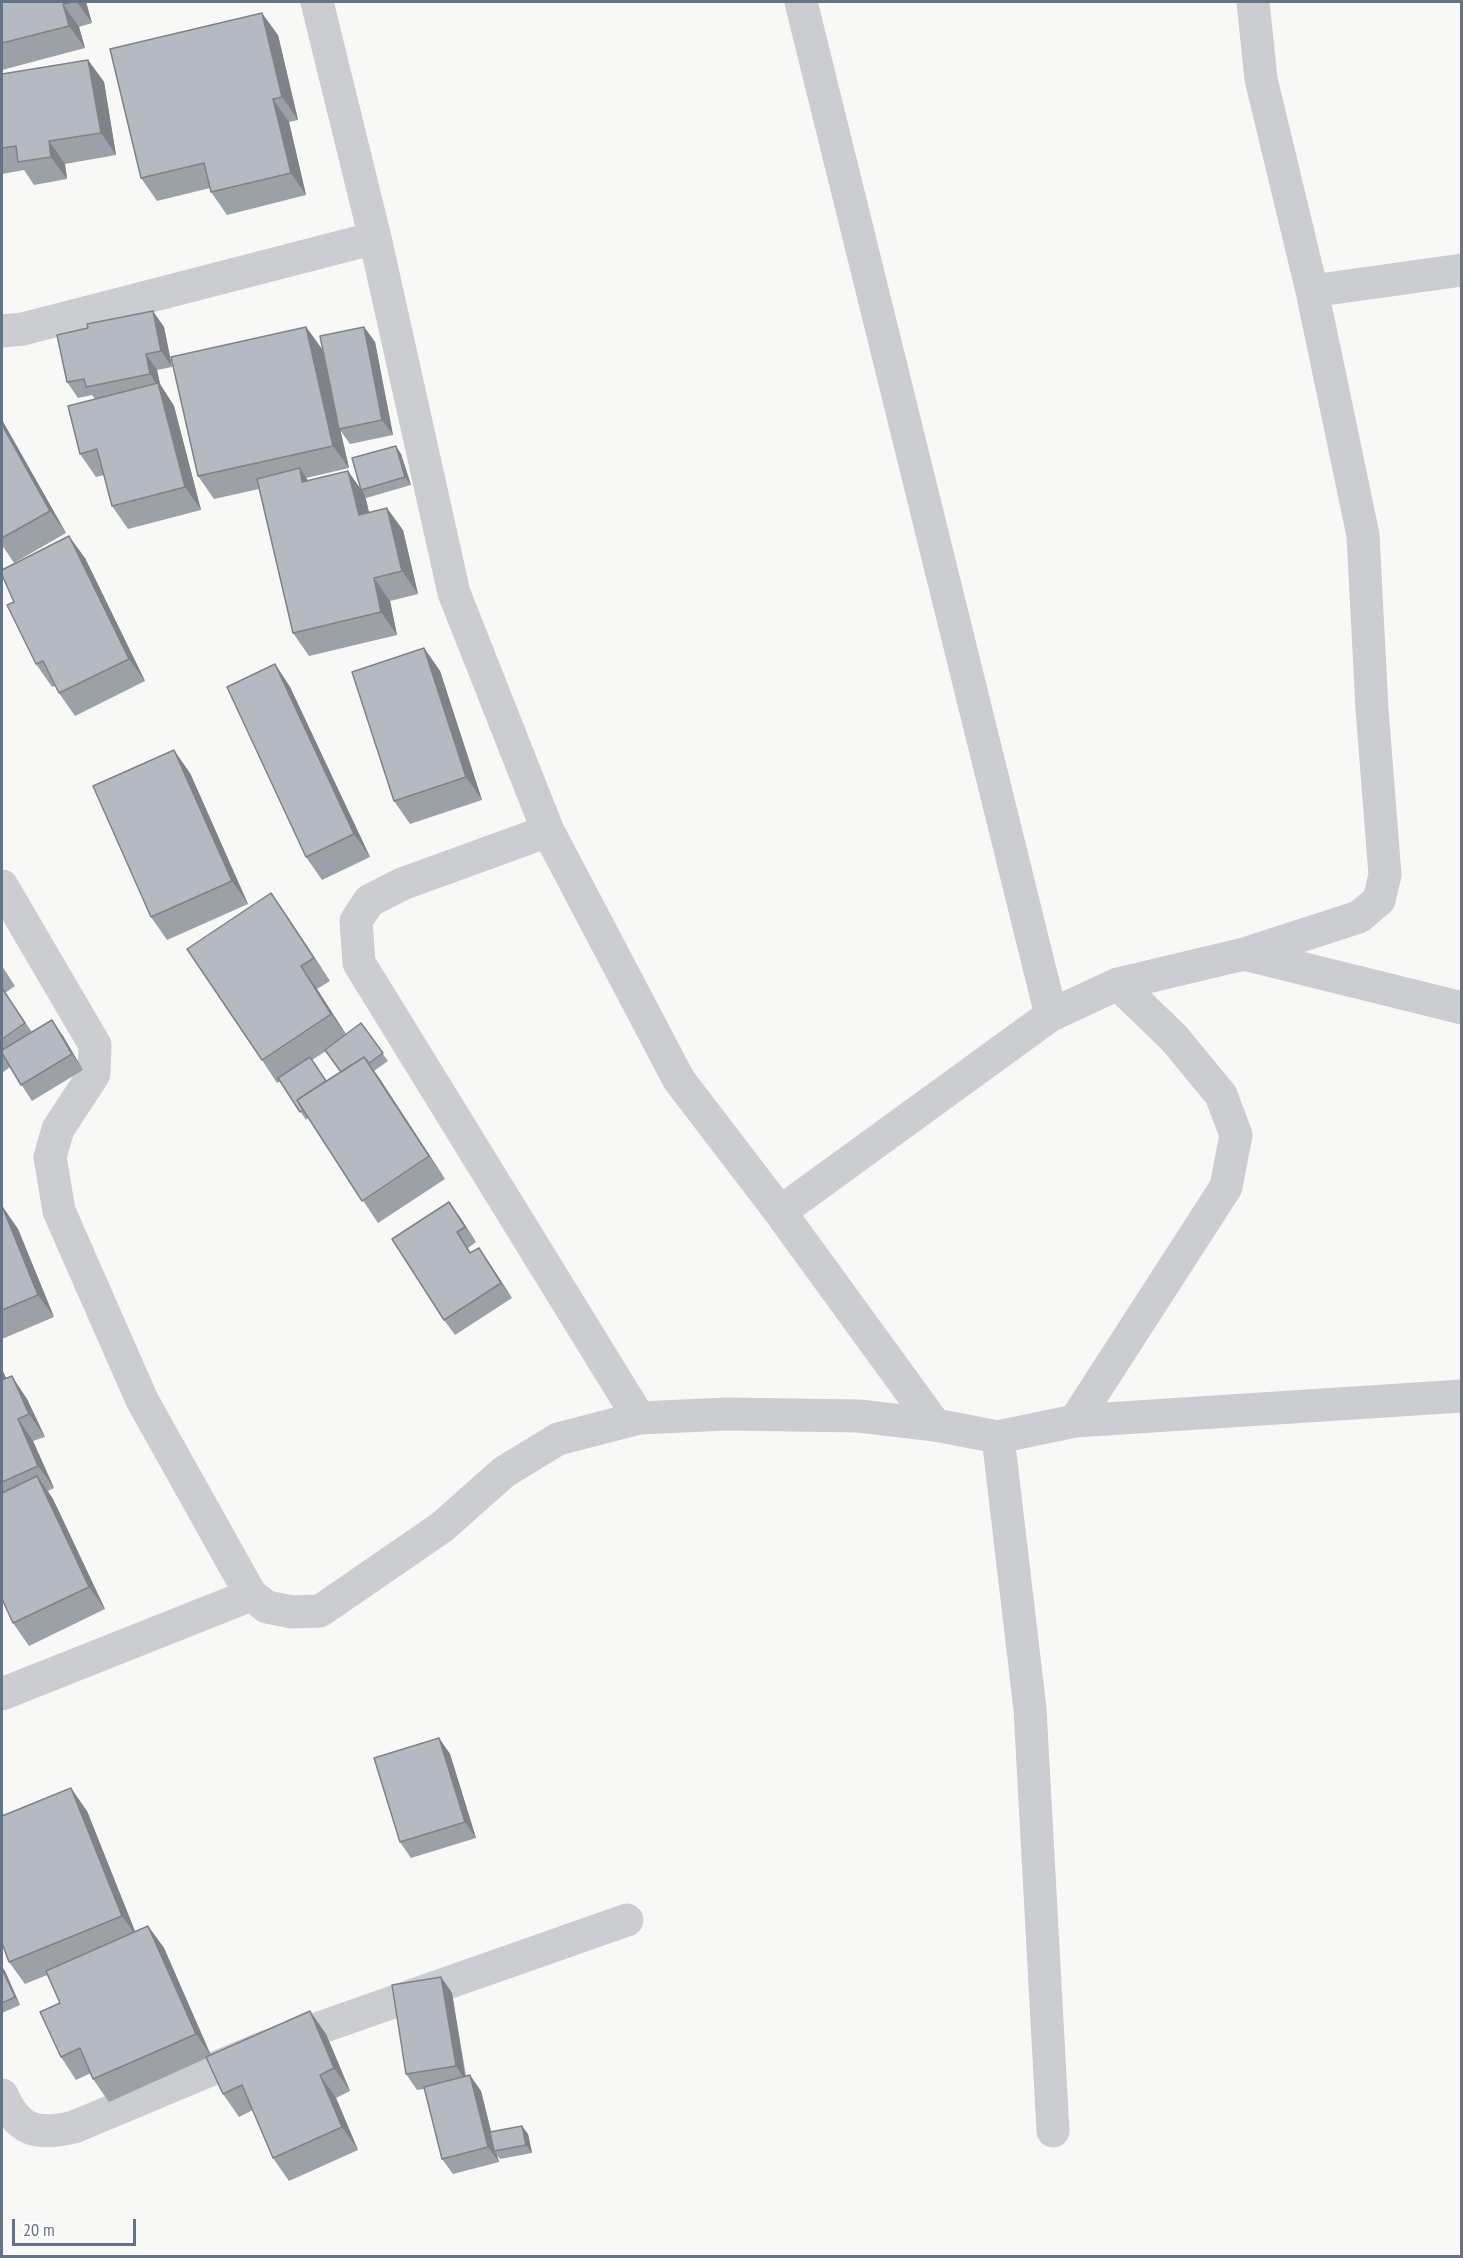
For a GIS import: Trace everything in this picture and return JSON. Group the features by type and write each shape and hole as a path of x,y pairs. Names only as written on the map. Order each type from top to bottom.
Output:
{"street":[{"path":"317,2 375,238 453,592 548,831 679,1080 780,1212 934,1425"},
{"path":"801,2 1051,1015"},
{"path":"780,1212 1051,1015 1118,984 1244,954 1359,917 1379,900 1385,875 1372,709 1363,536 1312,291 1261,79 1253,2"},
{"path":"2,331 23,329 375,238"},
{"path":"1312,291 1461,270"},
{"path":"548,831 402,884 369,901 356,921 359,963 639,1418"},
{"path":"2,886 95,1045 94,1074 58,1129 50,1157 59,1211 142,1400 250,1595 267,1607 292,1612 320,1611 442,1527 504,1472 558,1439 639,1418 727,1414 859,1416 934,1425 998,1437 1076,1421 1461,1396"},
{"path":"1244,954 1461,1008"},
{"path":"1076,1421 1226,1187 1236,1135 1221,1095 1174,1038 1118,984"},
{"path":"998,1437 1030,1710 1053,2131"},
{"path":"2,1695 250,1595"},
{"path":"2,2095 9,2112 30,2130 54,2132 74,2127 265,2047 627,1920"}],"building":[{"path":"2,2 73,2 63,4 69,26 2,43"},
{"path":"262,13 282,97 273,99 291,173 211,192 204,163 141,178 110,49"},
{"path":"88,60 101,133 49,141 51,157 18,162 16,146 2,148 2,74"},
{"path":"153,311 161,351 146,354 150,374 86,387 84,379 67,382 57,335 88,328 87,324"},
{"path":"306,327 333,446 198,476 171,357"},
{"path":"364,327 382,420 339,429 320,336"},
{"path":"158,383 185,487 112,506 97,449 80,454 68,406"},
{"path":"2,425 50,511 2,538"},
{"path":"396,446 405,477 361,490 352,458"},
{"path":"300,468 302,482 348,471 359,515 387,508 402,571 374,578 381,612 293,633 257,479"},
{"path":"69,536 129,659 59,693 43,661 36,664 7,605 14,602 2,570"},
{"path":"424,648 466,777 394,801 352,672"},
{"path":"275,664 354,834 306,857 227,687"},
{"path":"174,750 232,881 151,917 93,786"},
{"path":"271,893 314,958 301,966 331,1014 262,1060 187,949"},
{"path":"2,988 25,1023 2,1039"},
{"path":"52,1020 72,1054 21,1085 2,1050"},
{"path":"361,1023 383,1053 369,1063 364,1057 341,1072 325,1050"},
{"path":"310,1057 326,1081 297,1100 303,1110 300,1112 278,1078"},
{"path":"364,1057 429,1156 362,1201 297,1100"},
{"path":"449,1202 465,1227 457,1232 470,1253 479,1248 501,1283 444,1320 392,1239"},
{"path":"2,1206 38,1295 2,1310"},
{"path":"12,1376 29,1414 18,1419 38,1466 2,1482 2,1380"},
{"path":"37,1476 89,1587 13,1623 2,1599 2,1493"},
{"path":"439,1738 465,1822 400,1842 374,1758"},
{"path":"71,1788 122,1916 9,1962 2,1943 2,1816"},
{"path":"148,1926 196,2034 93,2079 80,2048 61,2057 40,2012 60,2003 46,1971"},
{"path":"2,1969 15,1997 2,2003"},
{"path":"441,1977 456,2066 406,2074 392,1985"},
{"path":"310,2011 334,2068 320,2075 342,2127 273,2158 242,2085 223,2094 206,2057"},
{"path":"470,2075 488,2147 442,2159 424,2087"},
{"path":"522,2126 526,2145 494,2151 490,2132"}]}
